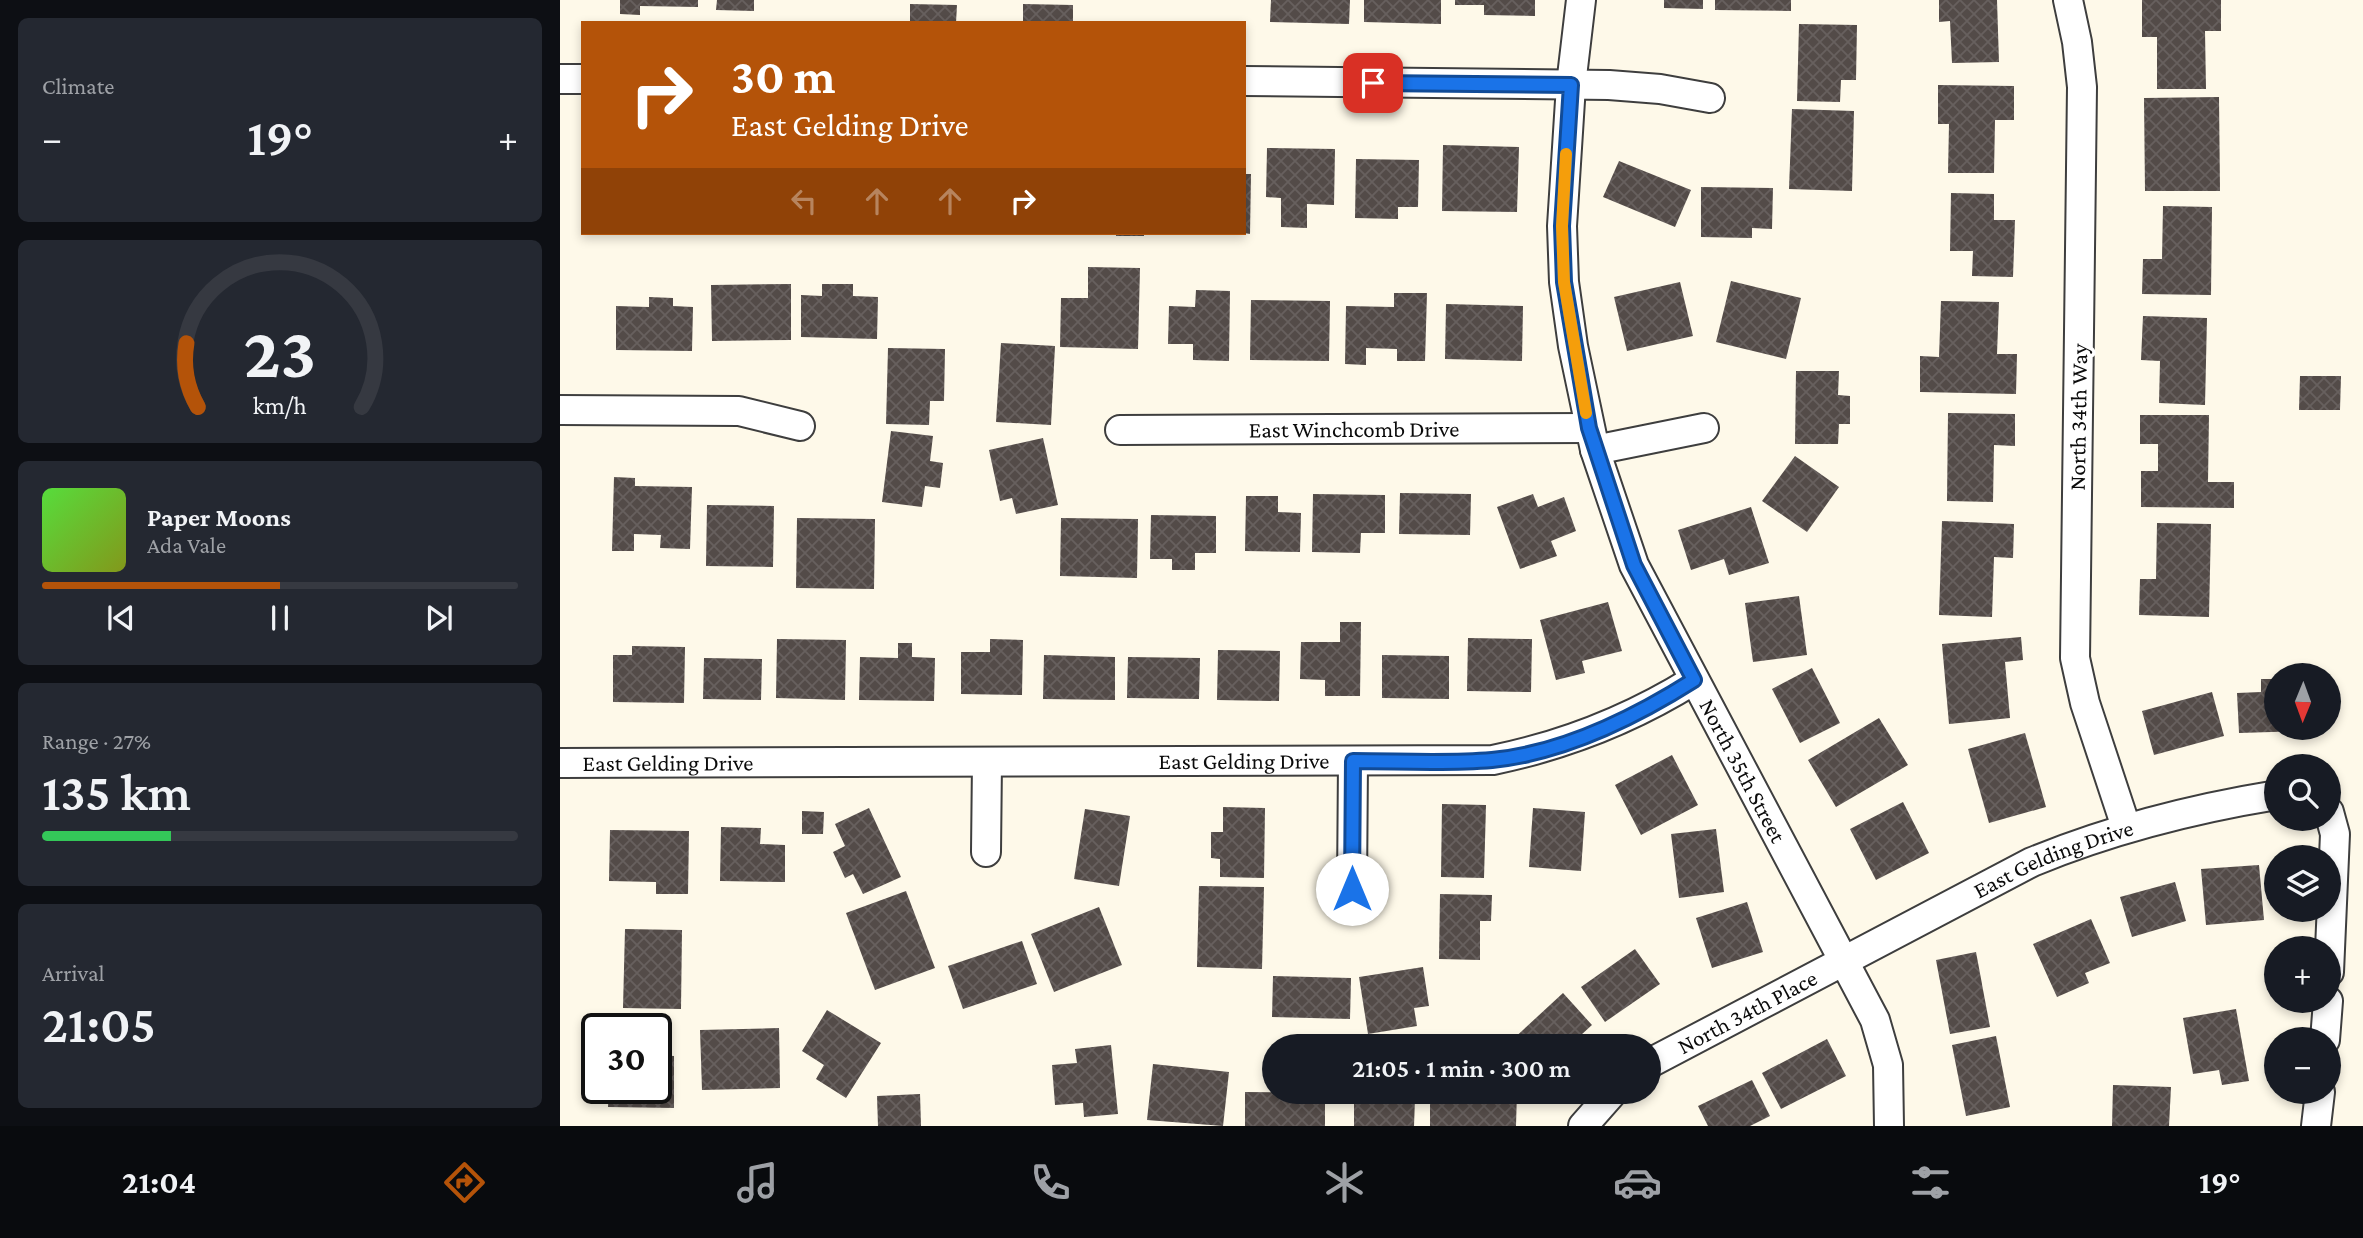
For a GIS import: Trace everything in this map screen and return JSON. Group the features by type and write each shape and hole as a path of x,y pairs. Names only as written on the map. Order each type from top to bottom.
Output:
{"street":[{"name":"North 35th Street","path":"1581,0 1571,85 1562,226 1564,282 1592,439 1634,565 1875,1020 1888,1065 1889,1126"},
{"name":"North 34th Way","path":"2068,0 2077,41 2082,87 2075,658 2085,703 2126,827"},
{"path":"560,79 581,79"},
{"path":"1246,81 1571,85 1660,89 1710,98"},
{"path":"560,410 739,411 800,426"},
{"name":"East Winchcomb Drive","path":"1120,430 1592,439 1704,428"},
{"name":"East Gelding Drive","path":"560,763 1493,760 1548,749 1609,727 1694,680"},
{"path":"1352,889 1353,761"},
{"path":"986,852 987,762"},
{"name":"East Gelding Drive","path":"1844,958 2032,862 2126,827 2213,805 2264,797"},
{"path":"2331,936 2334,831"},
{"name":"North 34th Place","path":"1661,1057 1844,958"},
{"path":"1583,1126 1602,1104"},
{"path":"2316,1126 2319,1104"}],"building":[{"path":"620,0 698,0 698,7 640,6 640,15 620,14"},
{"path":"717,0 754,0 754,11 716,10"},
{"path":"1271,0 1350,0 1349,24 1270,22"},
{"path":"1364,0 1441,0 1441,24 1364,22"},
{"path":"1455,0 1535,0 1535,16 1484,15 1484,5 1455,5"},
{"path":"1664,0 1703,0 1703,9 1664,8"},
{"path":"1715,0 1791,0 1791,11 1715,10"},
{"path":"1939,0 1997,0 1999,62 1952,63 1950,21 1939,22"},
{"path":"2142,0 2221,0 2221,31 2205,31 2206,89 2157,89 2157,37 2142,37"},
{"path":"910,4 957,5 956,21 910,21"},
{"path":"1023,4 1073,5 1073,21 1023,21"},
{"path":"1799,24 1857,25 1856,80 1841,80 1840,102 1797,101"},
{"path":"1938,85 2014,86 2014,120 1995,120 1994,173 1948,173 1949,124 1938,124"},
{"path":"2219,97 2220,191 2145,191 2144,98"},
{"path":"1792,109 1854,111 1852,191 1789,189"},
{"path":"1443,145 1519,147 1517,212 1442,211"},
{"path":"1267,148 1335,149 1334,205 1307,204 1307,228 1281,227 1281,198 1266,197"},
{"path":"1356,159 1419,160 1418,207 1398,207 1398,219 1355,218"},
{"path":"1619,161 1691,190 1675,227 1603,197"},
{"path":"1246,174 1251,174 1250,234 1246,233"},
{"path":"1701,187 1773,188 1772,229 1752,228 1752,238 1701,237"},
{"path":"1951,193 1994,194 1994,220 2015,220 2013,277 1972,276 1973,251 1950,251"},
{"path":"2163,206 2212,207 2211,295 2142,294 2143,259 2162,259"},
{"path":"1088,267 1140,268 1138,349 1060,347 1061,298 1088,298"},
{"path":"1731,281 1801,298 1786,359 1716,342"},
{"path":"1680,282 1693,336 1627,351 1614,297"},
{"path":"791,284 791,340 712,341 711,285"},
{"path":"822,284 853,284 853,296 878,297 877,339 801,337 801,295 822,296"},
{"path":"1196,290 1230,291 1229,361 1193,360 1193,344 1168,344 1169,306 1195,307"},
{"path":"1394,293 1427,293 1425,361 1397,361 1397,349 1366,348 1366,365 1345,364 1346,306 1394,307"},
{"path":"649,297 673,298 673,306 693,307 692,351 616,350 616,306 649,307"},
{"path":"1251,300 1330,301 1329,361 1250,360"},
{"path":"1941,301 1999,302 1997,354 2017,354 2016,394 1920,392 1920,356 1939,357"},
{"path":"1446,304 1523,306 1522,361 1445,359"},
{"path":"2143,316 2207,318 2205,405 2159,403 2160,361 2141,360"},
{"path":"1001,343 1055,346 1051,425 996,422"},
{"path":"888,348 945,349 944,401 930,401 929,425 886,424"},
{"path":"1796,371 1839,371 1838,395 1850,396 1850,424 1839,424 1838,444 1795,444"},
{"path":"2300,376 2341,376 2340,410 2299,410"},
{"path":"1948,413 2015,414 2015,446 1994,445 1993,502 1947,501"},
{"path":"2140,415 2209,415 2208,482 2234,482 2234,508 2141,507 2141,471 2158,471 2158,444 2140,444"},
{"path":"891,431 933,436 930,461 943,463 940,488 925,486 922,507 882,502"},
{"path":"1043,438 1058,505 1016,514 1012,498 1000,501 989,450"},
{"path":"1795,456 1839,487 1807,532 1762,501"},
{"path":"614,477 635,478 635,486 692,487 690,549 660,548 661,535 634,534 634,551 612,551"},
{"path":"1400,493 1471,494 1470,535 1399,534"},
{"path":"1313,494 1385,495 1385,533 1361,533 1360,553 1312,552"},
{"path":"1533,494 1538,507 1564,497 1576,531 1551,541 1557,556 1520,569 1497,507"},
{"path":"1246,496 1278,496 1278,512 1301,513 1300,552 1245,551"},
{"path":"707,505 774,506 773,567 706,566"},
{"path":"1751,507 1769,563 1729,575 1724,559 1691,570 1678,530"},
{"path":"1151,515 1216,516 1216,553 1195,553 1195,570 1172,570 1172,559 1150,559"},
{"path":"797,518 875,519 874,589 796,588"},
{"path":"1061,518 1138,519 1137,578 1060,576"},
{"path":"1942,521 2014,524 2013,558 1994,557 1992,617 1939,615"},
{"path":"2157,523 2211,524 2209,617 2139,615 2140,579 2156,579"},
{"path":"1799,596 1807,655 1753,662 1745,603"},
{"path":"1608,602 1622,651 1582,661 1585,673 1556,680 1540,620"},
{"path":"1340,622 1361,622 1360,696 1325,696 1325,680 1300,679 1301,642 1340,642"},
{"path":"2021,637 2023,660 2005,662 2010,718 1949,724 1942,644"},
{"path":"1468,638 1532,639 1531,692 1467,691"},
{"path":"777,639 846,640 845,700 776,698"},
{"path":"990,639 1023,640 1022,695 961,694 961,652 990,652"},
{"path":"898,643 912,643 912,657 935,658 934,701 859,700 860,657 898,658"},
{"path":"632,646 685,647 684,703 613,702 613,655 632,655"},
{"path":"1218,650 1280,651 1279,701 1217,700"},
{"path":"1044,655 1115,657 1115,700 1043,699"},
{"path":"1382,655 1449,656 1449,699 1382,698"},
{"path":"1128,657 1200,658 1199,699 1127,698"},
{"path":"704,658 762,659 761,700 703,699"},
{"path":"1812,668 1840,723 1800,743 1772,689"},
{"path":"2261,679 2264,679 2264,732 2239,733 2237,693 2261,692"},
{"path":"2212,692 2224,736 2154,755 2142,711"},
{"path":"1879,718 1908,765 1836,807 1808,760"},
{"path":"2025,733 2046,807 1989,823 1968,749"},
{"path":"1672,755 1698,805 1641,835 1615,785"},
{"path":"1903,802 1929,853 1876,880 1850,829"},
{"path":"1442,804 1486,805 1484,878 1441,877"},
{"path":"1223,807 1265,808 1264,878 1220,877 1220,859 1211,858 1211,832 1223,832"},
{"path":"869,808 901,877 863,894 853,874 845,878 833,852 845,846 835,824"},
{"path":"1533,808 1585,812 1581,871 1529,867"},
{"path":"1085,809 1130,816 1119,886 1074,879"},
{"path":"802,811 824,812 823,834 802,834"},
{"path":"721,827 761,828 760,844 785,845 785,882 720,881"},
{"path":"1716,829 1724,892 1679,898 1671,834"},
{"path":"610,830 689,831 688,894 656,894 656,882 609,881"},
{"path":"2259,865 2264,920 2206,925 2201,869"},
{"path":"2175,882 2186,921 2132,937 2120,897"},
{"path":"1199,886 1264,887 1262,969 1197,967"},
{"path":"906,891 935,968 875,990 846,913"},
{"path":"1440,894 1492,895 1491,921 1480,921 1480,960 1439,959"},
{"path":"1747,902 1763,952 1712,968 1696,918"},
{"path":"1099,907 1122,965 1054,992 1031,934"},
{"path":"2091,919 2110,963 2085,973 2089,983 2057,997 2033,944"},
{"path":"625,929 682,930 681,1009 623,1008"},
{"path":"1022,941 1037,984 963,1009 948,966"},
{"path":"1635,949 1660,984 1605,1022 1581,987"},
{"path":"1976,952 1990,1027 1950,1034 1936,960"},
{"path":"1423,967 1429,1006 1414,1008 1417,1026 1368,1034 1359,977"},
{"path":"1273,976 1351,978 1350,1019 1272,1017"},
{"path":"1563,993 1592,1025 1582,1034 1519,1034"},
{"path":"2236,1009 2249,1081 2222,1085 2219,1070 2193,1074 2183,1018"},
{"path":"827,1010 881,1043 846,1098 816,1079 824,1065 802,1051"},
{"path":"779,1028 780,1088 702,1090 700,1030"},
{"path":"1996,1036 2010,1107 1966,1116 1952,1045"},
{"path":"1827,1039 1846,1076 1781,1109 1762,1073"},
{"path":"1111,1045 1118,1114 1084,1117 1083,1103 1055,1105 1052,1065 1077,1063 1075,1049"},
{"path":"674,1056 674,1108 608,1107 608,1104 672,1104"},
{"path":"1153,1064 1229,1072 1223,1126 1147,1120"},
{"path":"1752,1080 1770,1116 1750,1126 1708,1126 1698,1106"},
{"path":"2113,1085 2171,1087 2169,1126 2112,1126"},
{"path":"1245,1092 1262,1092 1262,1104 1325,1104 1325,1126 1245,1126"},
{"path":"920,1094 921,1126 878,1126 877,1096"},
{"path":"1354,1104 1415,1104 1414,1126 1354,1126"},
{"path":"1430,1104 1517,1104 1516,1126 1430,1126"}],"slow traffic":[{"path":"1566,154 1562,226 1564,282 1586,413"}],"route":[{"path":"1352,889 1353,761 1493,760 1548,749 1609,727 1657,703 1694,680 1634,565 1589,428 1564,282 1562,226 1571,85 1373,83"}]}
